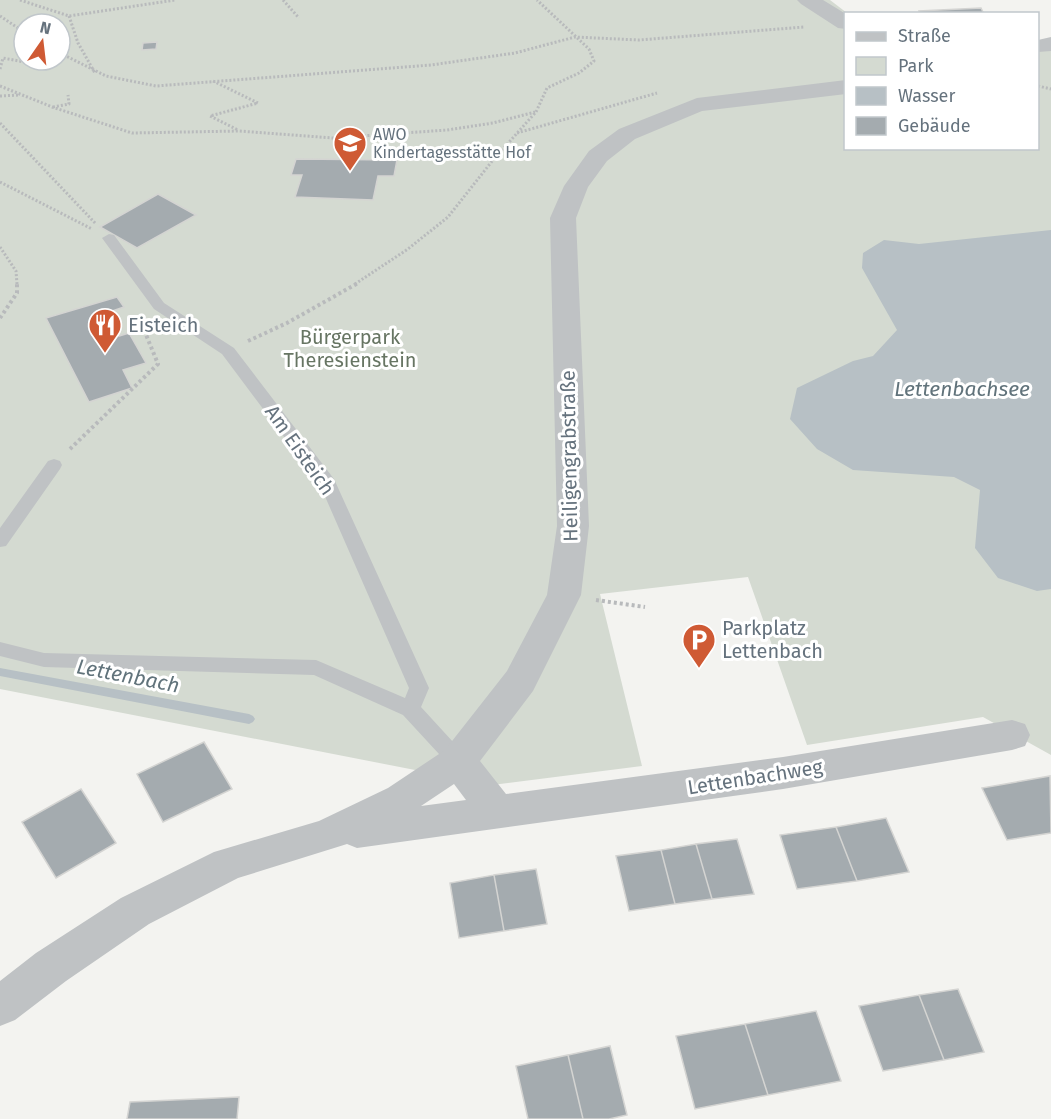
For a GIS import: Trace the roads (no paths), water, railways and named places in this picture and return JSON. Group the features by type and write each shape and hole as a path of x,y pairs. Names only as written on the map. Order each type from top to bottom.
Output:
{"street":[{"path":"792,0 811,3 844,22"},
{"name":"Heiligengrabstraße","path":"0,1006 51,967 135,911 228,864 328,835 401,799 458,761 520,681 564,595 573,526 563,218 576,186 598,156 627,134 697,105 844,87"},
{"name":"Lettenbachweg","path":"328,835 783,773 1012,735"},
{"path":"458,761 497,811"}],"lane":[{"name":"Am Eisteich","path":"109,238 159,306 228,351 328,483 419,688 410,709"},
{"path":"0,541 54,465"},
{"path":"0,649 44,660 316,668 410,709 458,761"}],"water":[{"name":"Lettenbachsee","path":"1051,230 1051,589 1037,591 998,578 975,548 980,490 954,477 853,470 817,449 790,419 797,388 853,361 873,356 897,330 862,268 863,253 884,240 919,244"}],"waterway":[{"name":"Lettenbach","path":"0,672 249,719"}],"place":[{"name":"AWO Kindertagesstätte Hof","path":"350,172"},
{"name":"Eisteich","path":"105,354"},
{"name":"Parkplatz Lettenbach","path":"699,669"}],"park label":[{"name":"Bürgerpark Theresienstein","path":"350,348"}]}
